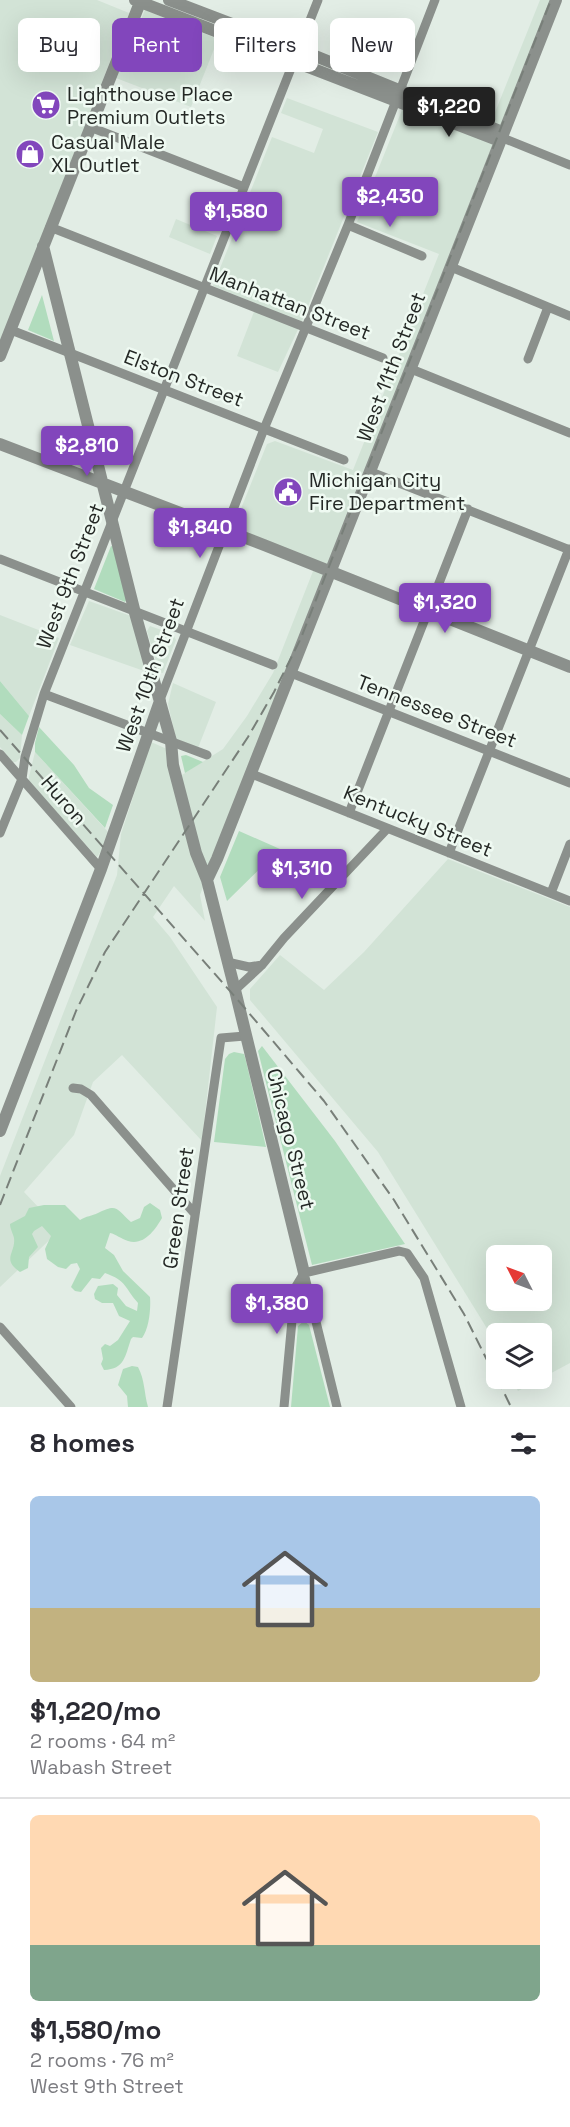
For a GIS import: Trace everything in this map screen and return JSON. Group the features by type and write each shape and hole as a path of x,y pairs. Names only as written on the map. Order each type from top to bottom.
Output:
{"street":[{"path":"169,0 216,18"},
{"name":"West 9th Street","path":"311,18 318,0"},
{"name":"West 10th Street","path":"0,1131 101,869 185,633 435,0"},
{"name":"West 11th Street","path":"207,880 218,859 252,774 556,0"},
{"path":"0,356 139,1 214,31"},
{"path":"318,58 397,96"},
{"path":"318,71 500,131 503,138 570,165"},
{"name":"West 9th Street","path":"0,833 2,822 21,779 25,757 44,694 289,72"},
{"path":"90,127 244,187"},
{"path":"348,225 422,256"},
{"name":"Manhattan Street","path":"50,227 383,358"},
{"name":"Chicago Street","path":"43,246 135,613 171,741 173,765 196,853 207,880 235,990 337,1407"},
{"path":"451,267 570,315"},
{"path":"528,359 548,307"},
{"name":"Elston Street","path":"10,330 344,460"},
{"path":"411,369 570,433"},
{"path":"0,444 331,571 570,667"},
{"path":"371,472 569,549 449,853"},
{"path":"349,813 468,509"},
{"path":"0,559 273,666"},
{"name":"Tennessee Street","path":"291,673 570,783"},
{"path":"44,694 207,755"},
{"name":"Huron","path":"0,754 101,869"},
{"name":"Kentucky Street","path":"252,774 570,901"},
{"path":"235,990 262,965 284,938 387,828"},
{"path":"551,893 570,844"},
{"path":"227,962 249,967 262,965"},
{"name":"Green Street","path":"167,1407 221,1038 245,1036"},
{"path":"73,1088 81,1089 91,1095 195,1214"},
{"path":"284,1407 295,1288 304,1274 399,1251 407,1253 424,1278 461,1407"},
{"path":"0,1327 71,1407"}],"shaded area":[{"name":"Lighthouse Place Premium Outlets","path":"0,0 97,0 129,13 127,18 112,18 112,56 0,343"},
{"path":"540,0 555,0 200,895 205,921 174,886 153,917 170,937 217,1007 202,1141 122,1055 93,1082 74,1135 24,1192 60,1230 0,1287 0,1176 117,875 121,834 151,742 167,749 174,780 223,749 247,716 273,673 317,561 238,530 236,521 267,444 275,441 353,470 439,254 357,222 402,110 484,140"},
{"path":"145,10 165,18 142,18"},
{"path":"202,33 214,37 214,49 191,107 116,78 119,72 202,72"},
{"path":"287,98 378,132 302,321 278,372 237,356 257,304 213,286 272,137 314,153 323,129 281,113"},
{"path":"176,219 217,236 210,254 169,237"},
{"path":"89,601 131,616 147,672 70,645"},
{"path":"0,615 59,638 29,716 0,681"},
{"path":"150,626 173,634 176,640 163,673 159,672 147,631"},
{"path":"173,683 216,702 198,748 176,739 168,704"},
{"path":"0,714 22,735 20,758 16,762 13,762 0,747"},
{"path":"35,752 109,833 97,857 29,782"},
{"path":"448,859 570,907 570,1363 552,1373 552,1323 486,1323 486,1327 378,1152 250,1000 250,989 280,955 324,990 364,952"}],"green space":[{"path":"42,295 54,341 28,330"},
{"path":"111,546 114,547 127,599 125,602 94,589"},
{"path":"0,681 29,716 22,735 0,714"},
{"path":"39,727 74,765 89,788 113,805 105,828 35,752"},
{"path":"186,755 203,762 185,773 181,756"},
{"path":"239,831 280,849 227,901 220,877"},
{"path":"262,1046 335,1141 405,1244 312,1265 258,1051"},
{"path":"234,1052 244,1054 266,1147 214,1142 225,1059"},
{"path":"150,1203 160,1210 162,1218 152,1232 144,1239 134,1242 110,1233 105,1248 114,1255 123,1271 150,1297 150,1313 142,1338 133,1337 120,1364 104,1370 101,1364 103,1359 101,1348 105,1344 110,1346 118,1340 130,1321 119,1316 113,1303 102,1303 95,1299 94,1294 98,1286 113,1284 118,1288 117,1295 126,1306 137,1311 138,1303 121,1282 105,1273 100,1279 92,1278 81,1292 75,1291 71,1287 80,1269 77,1263 71,1264 66,1269 58,1267 47,1259 45,1249 51,1236 42,1226 32,1234 38,1247 29,1257 28,1268 20,1272 10,1259 14,1238 10,1224 25,1216 29,1208 44,1205 65,1205 80,1220 113,1208 131,1222 140,1218 144,1207"},
{"path":"304,1321 309,1325 330,1407 291,1407 298,1326"},
{"path":"138,1367 140,1372 148,1407 128,1407 127,1396 118,1385 123,1369"}],"railway":[{"path":"0,1205 76,1011 105,952 248,737 301,638 551,0"},
{"path":"0,730 324,1101 394,1200 464,1314 486,1358"},
{"path":"502,1389 511,1407"}],"place":[{"name":"Lighthouse Place Premium Outlets","path":"46,105"},
{"name":"Casual Male XL Outlet","path":"30,154"},
{"name":"Michigan City Fire Department","path":"288,492"}]}
